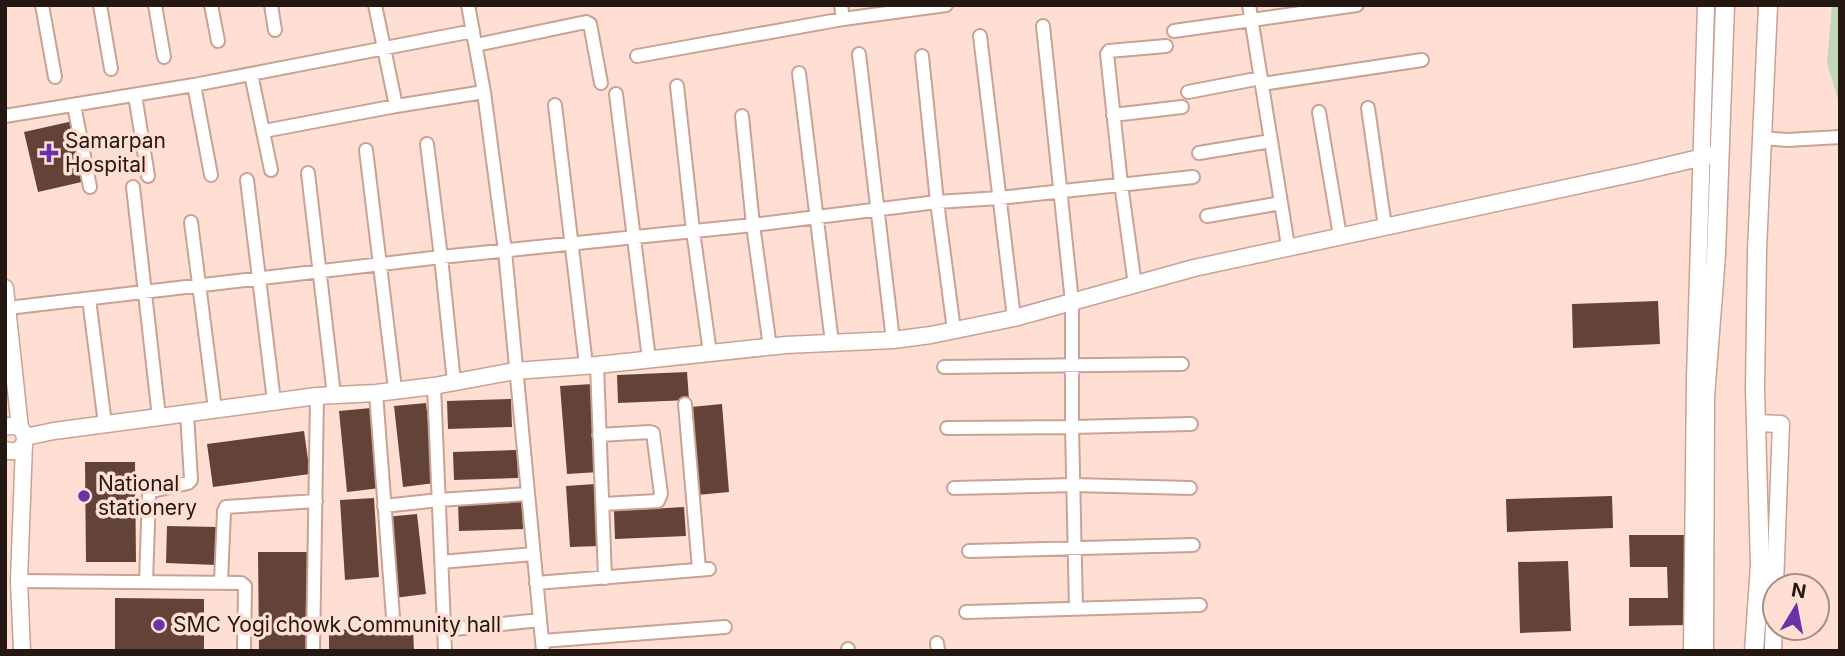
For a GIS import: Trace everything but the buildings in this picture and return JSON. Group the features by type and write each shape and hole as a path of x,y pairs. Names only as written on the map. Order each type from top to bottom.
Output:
{"main road":[{"path":"1704,651 1705,397 1716,255 1711,155 1725,5"},
{"path":"1754,651 1768,558 1756,423 1757,250 1768,5"}],"street":[{"path":"42,5 55,77"},
{"path":"100,5 111,69"},
{"path":"155,5 164,57"},
{"path":"212,5 218,41"},
{"path":"271,5 275,30"},
{"path":"375,5 396,106"},
{"path":"468,5 484,92 505,251 542,646 725,627"},
{"path":"841,5 843,19"},
{"path":"637,56 843,19 946,5"},
{"path":"1249,5 1288,247"},
{"path":"1174,31 1357,5"},
{"path":"1692,651 1695,393 1711,155 1706,5"},
{"path":"476,45 586,22 590,24 601,83"},
{"path":"1042,26 1072,302 1076,609"},
{"path":"5,116 194,85 473,31"},
{"path":"980,36 1014,318"},
{"path":"1135,285 1113,115 1108,52 1166,46"},
{"path":"859,54 892,340"},
{"path":"922,56 954,330"},
{"path":"1188,92 1422,60"},
{"path":"799,72 832,343"},
{"path":"251,74 271,170"},
{"path":"194,85 211,175"},
{"path":"677,86 692,231 710,353"},
{"path":"264,131 484,92"},
{"path":"616,94 649,359"},
{"path":"135,95 148,176"},
{"path":"74,105 90,187"},
{"path":"555,105 571,244 591,365 599,435 605,578"},
{"path":"1113,115 1182,107"},
{"path":"1368,108 1385,227"},
{"path":"1319,112 1340,236"},
{"path":"742,116 752,225 770,346"},
{"path":"1762,138 1787,141 1840,137"},
{"path":"1199,153 1272,141"},
{"path":"427,144 454,382"},
{"path":"366,150 395,389"},
{"path":"18,434 317,396 434,386 515,371 770,346 892,340 954,330 1014,318 1194,268 1711,155"},
{"path":"308,173 334,395"},
{"path":"8,308 441,257 817,218 937,202 1193,177"},
{"path":"247,180 274,401"},
{"path":"132,187 159,416"},
{"path":"1207,216 1281,203"},
{"path":"191,222 215,409"},
{"path":"5,288 19,450 5,450"},
{"path":"89,299 105,424"},
{"path":"944,366 1182,364"},
{"path":"434,386 445,651"},
{"path":"376,393 393,617"},
{"path":"313,651 317,396"},
{"path":"536,583 704,569 685,404"},
{"path":"146,582 149,494 191,480 187,413"},
{"path":"1756,423 1781,424 1768,558 1772,572"},
{"path":"947,428 1191,424"},
{"path":"599,435 653,433 661,494 658,501 603,503"},
{"path":"18,434 22,651"},
{"path":"954,488 1073,485 1190,488"},
{"path":"384,506 527,494"},
{"path":"221,582 226,507 316,501"},
{"path":"969,551 1193,545"},
{"path":"441,562 533,554"},
{"path":"19,581 241,583 245,586 244,651"},
{"path":"966,612 1200,605"},
{"path":"444,630 540,620"}],"green space":[{"path":"1832,5 1840,5 1840,106 1827,63"}],"place":[{"name":"Samarpan Hospital","path":"49,153"},
{"name":"National stationery","path":"84,496"},
{"name":"SMC Yogi chowk Community hall","path":"159,625"}]}
